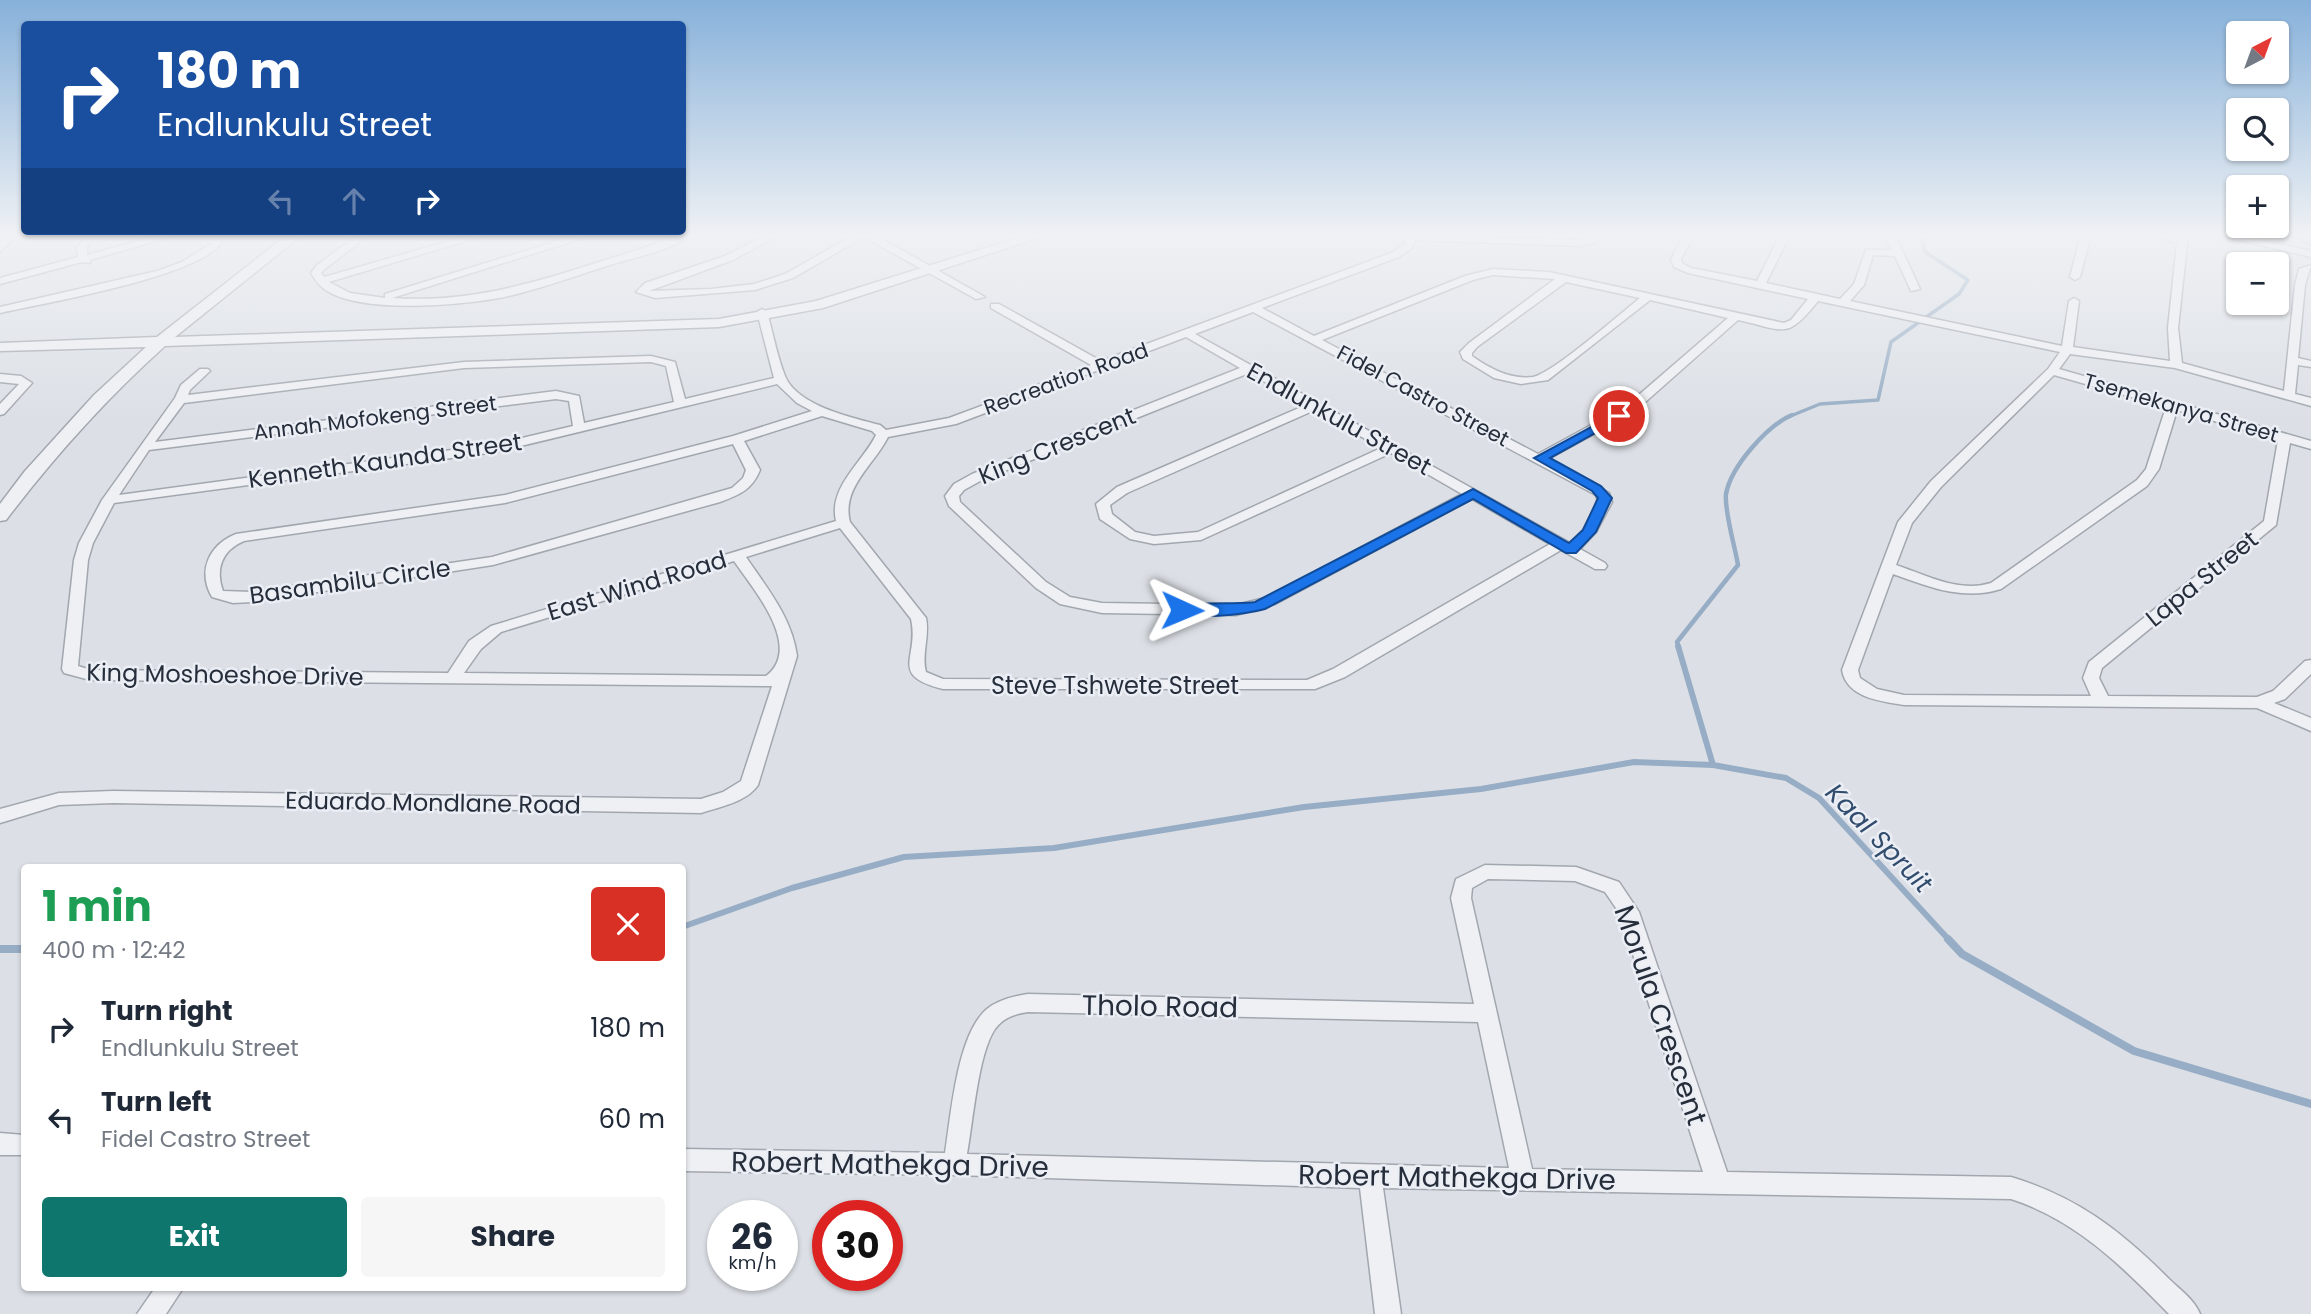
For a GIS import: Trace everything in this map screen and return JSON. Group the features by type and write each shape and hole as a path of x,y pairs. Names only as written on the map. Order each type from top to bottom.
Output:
{"street":[{"path":"0,310 57,296"},
{"path":"0,516 55,446 162,339 212,296"},
{"path":"347,296 377,301 487,296"},
{"path":"377,301 392,296"},
{"path":"0,347 162,339 630,326 763,314 847,296"},
{"path":"979,296 998,298 1000,302 995,306 1100,365"},
{"name":"Recreation Road","path":"883,434 952,421 1288,296"},
{"path":"1315,339 1423,296"},
{"path":"1539,296 1473,345 1466,352 1467,357 1516,382 1538,382 1648,297"},
{"path":"1645,296 1789,326 1815,297"},
{"path":"1812,296 2067,350 2176,365 2311,402"},
{"path":"1843,302 1848,296"},
{"path":"2176,296 2173,328 2176,365"},
{"path":"2289,396 2300,296"},
{"path":"2074,301 2067,350 2052,370 1919,502 1905,522 1850,670 1852,680 1860,687 1888,698 2259,703 2311,725"},
{"name":"Fidel Castro Street","path":"1255,309 1596,488 1605,498 1589,532 1566,547"},
{"path":"763,314 780,380 819,413 876,428 883,434 840,503 839,512 843,523"},
{"path":"1541,458 1630,410 1736,316"},
{"name":"Endlunkulu Street","path":"1188,334 1600,566"},
{"path":"180,400 464,365 651,359 671,365 680,403"},
{"path":"2292,360 2311,364"},
{"name":"King Crescent","path":"1249,369 977,477 959,487 952,496 954,503 1041,585 1065,601 1102,608 1236,610 1270,601 1473,493"},
{"name":"Tsemekanya Street","path":"2052,370 2311,445"},
{"name":"King Moshoeshoe Drive","path":"204,371 183,390 180,400 173,406 94,524 81,560 70,669 90,675 452,679 770,681 783,675"},
{"path":"0,378 17,378 26,383 0,411"},
{"name":"Kenneth Kaunda Street","path":"109,500 465,454 780,380"},
{"name":"Annah Mofokeng Street","path":"146,447 556,395 575,399 579,428"},
{"path":"1315,406 1122,490 1103,504 1105,516 1120,530 1142,538 1201,536 1390,449"},
{"path":"1887,567 1965,590 1979,591 1996,586 2142,483 2152,469 2172,406"},
{"name":"Basambilu Circle","path":"737,439 753,470 749,480 737,491 576,539 493,561 252,597 225,597 217,594 214,587 216,552 241,537 506,499 737,439 819,413"},
{"name":"Lapa Street","path":"2102,701 2091,678 2095,666 2272,522 2285,438"},
{"name":"Steve Tshwete Street","path":"843,523 918,618 923,633 916,665 918,675 930,682 956,685 1309,685 1339,673 1566,547"},
{"name":"East Wind Road","path":"452,679 475,645 496,629 843,523"},
{"path":"738,556 791,644 789,666 783,675"},
{"path":"2259,703 2279,695 2311,665"},
{"name":"Eduardo Mondlane Road","path":"0,816 60,799 113,797 701,806 729,797 748,785 783,675"},
{"name":"Morula Crescent","path":"1523,1179 1461,898 1463,884 1468,878 1485,872 1576,874 1612,887 1629,912 1718,1181"},
{"name":"Tholo Road","path":"954,1164 981,1034 994,1016 1009,1006 1028,1003 1485,1013"},
{"path":"0,1144 21,1145"},
{"name":"Robert Mathekga Drive","path":"686,1160 954,1164 1370,1177 1995,1186 2030,1192 2068,1210 2106,1236 2187,1314"},
{"path":"1370,1177 1388,1314"},
{"path":"150,1314 169,1291"}],"waterway":[{"name":"Kaal Spruit","path":"1788,417 1820,404 1878,400 1891,342 1956,296"},
{"name":"Kaal Spruit","path":"1788,417 1792,415"},
{"name":"Kaal Spruit","path":"1679,647 1677,642 1738,565 1727,509 1726,494 1729,483 1752,448 1772,428 1788,417"},
{"name":"Kaal Spruit","path":"1678,646 1713,765"},
{"path":"686,926 792,888 904,857 1054,848 1304,807 1481,789 1634,762 1713,765"},
{"name":"Kaal Spruit","path":"1713,765 1786,778 1819,798 1950,941"},
{"name":"Kaal Spruit","path":"1948,939 1962,954 2134,1051 2311,1104"},
{"path":"0,949 21,949"}],"route":[{"path":"1182,610 1236,610 1259,606 1473,493 1571,550 1589,532 1605,498 1596,488 1541,458 1619,416"}]}
